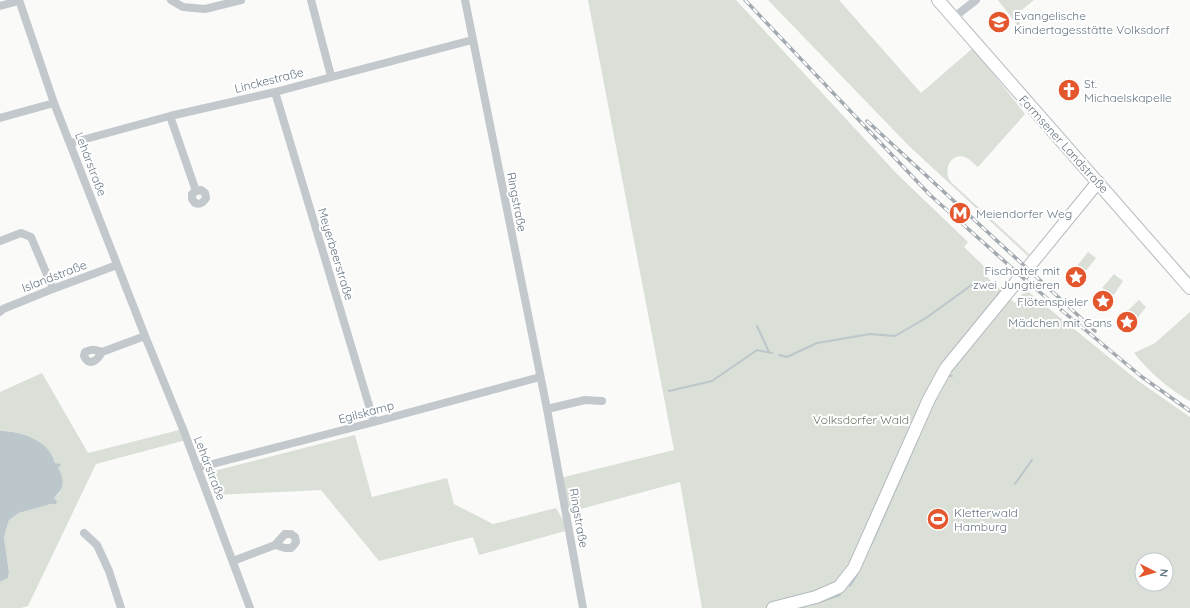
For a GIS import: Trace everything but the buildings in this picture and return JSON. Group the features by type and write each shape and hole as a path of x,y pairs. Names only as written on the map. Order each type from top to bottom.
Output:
{"street":[{"path":"171,0 183,7 205,9 241,0"},
{"path":"310,0 331,76"},
{"name":"Ringstraße","path":"465,0 547,409 583,608"},
{"name":"Farmsener Landstraße","path":"938,0 1014,89 1098,182 1190,288"},
{"path":"953,18 976,0"},
{"path":"0,6 19,1"},
{"name":"Lehárstraße","path":"19,1 54,103 183,429 250,608"},
{"name":"Linckestraße","path":"70,143 170,116 275,92 472,40"},
{"name":"Meyerbeerstraße","path":"275,92 374,422"},
{"path":"0,118 54,103"},
{"path":"170,116 196,191"},
{"path":"773,608 816,597 839,587 854,568 929,399 946,368 1098,182"},
{"path":"0,241 21,233 31,237 53,289"},
{"name":"Islandstraße","path":"0,312 53,289 117,265"},
{"path":"102,352 145,336"},
{"name":"Egilskamp","path":"197,468 540,378"},
{"path":"547,409 585,400 602,401"},
{"path":"84,533 97,545 109,571 121,608"},
{"path":"233,562 275,545"}],"green space":[{"name":"Volksdorfer Wald","path":"588,0 736,0 897,174 968,242 964,247 990,272 986,276 1015,303 1026,290 1137,380 1190,417 1190,608 702,608 680,482 566,513 560,478 674,450"},
{"path":"768,0 839,0 921,93 973,48 1025,114 978,167 965,157 959,156 951,160 948,169 949,179 1029,254 1028,256 909,146"},
{"path":"998,0 1034,0 1019,12 1020,24 1018,26"},
{"path":"1088,252 1096,258 1085,272 1077,266"},
{"path":"1114,274 1123,281 1113,296 1102,288"},
{"path":"1139,300 1146,307 1135,321 1126,312"},
{"path":"1190,312 1190,401 1160,380 1134,353 1155,343"},
{"path":"42,373 88,453 183,429 186,440 96,464 28,606 21,608 0,608 0,582 8,578 9,573 4,537 9,520 19,513 51,504 54,498 60,493 58,470 48,451 35,440 27,436 18,433 0,431 0,392"},
{"path":"355,435 372,497 447,478 454,504 493,524 556,508 569,530 479,555 473,537 379,561 321,490 216,495 206,473"}],"shaded area":[{"path":"0,431 8,431 25,435 33,438 47,448 55,463 61,465 58,468 62,476 62,488 54,498 57,501 56,504 19,513 9,520 4,537 9,573 8,578 0,582"}],"waterway":[{"path":"779,355 787,357 817,343 870,334 895,336 926,318 973,284"},
{"path":"757,326 769,352"},
{"path":"669,391 712,381 757,350 772,353"},
{"path":"872,543 919,436"},
{"path":"1015,484 1032,460"},
{"path":"850,586 858,573"},
{"path":"822,601 840,595"},
{"path":"798,608 806,606"}],"railway":[{"path":"745,0 930,195 1030,284 1142,377 1190,411"},
{"path":"867,121 1095,331"}],"place":[{"name":"Evangelische Kindertagesstätte Volksdorf","path":"999,22"},
{"name":"St. Michaelskapelle","path":"1069,90"},
{"name":"Meiendorfer Weg","path":"960,213"},
{"name":"Fischotter mit zwei Jungtieren","path":"1076,277"},
{"name":"Flötenspieler","path":"1103,301"},
{"name":"Mädchen mit Gans","path":"1127,322"},
{"name":"Kletterwald Hamburg","path":"938,519"}]}
